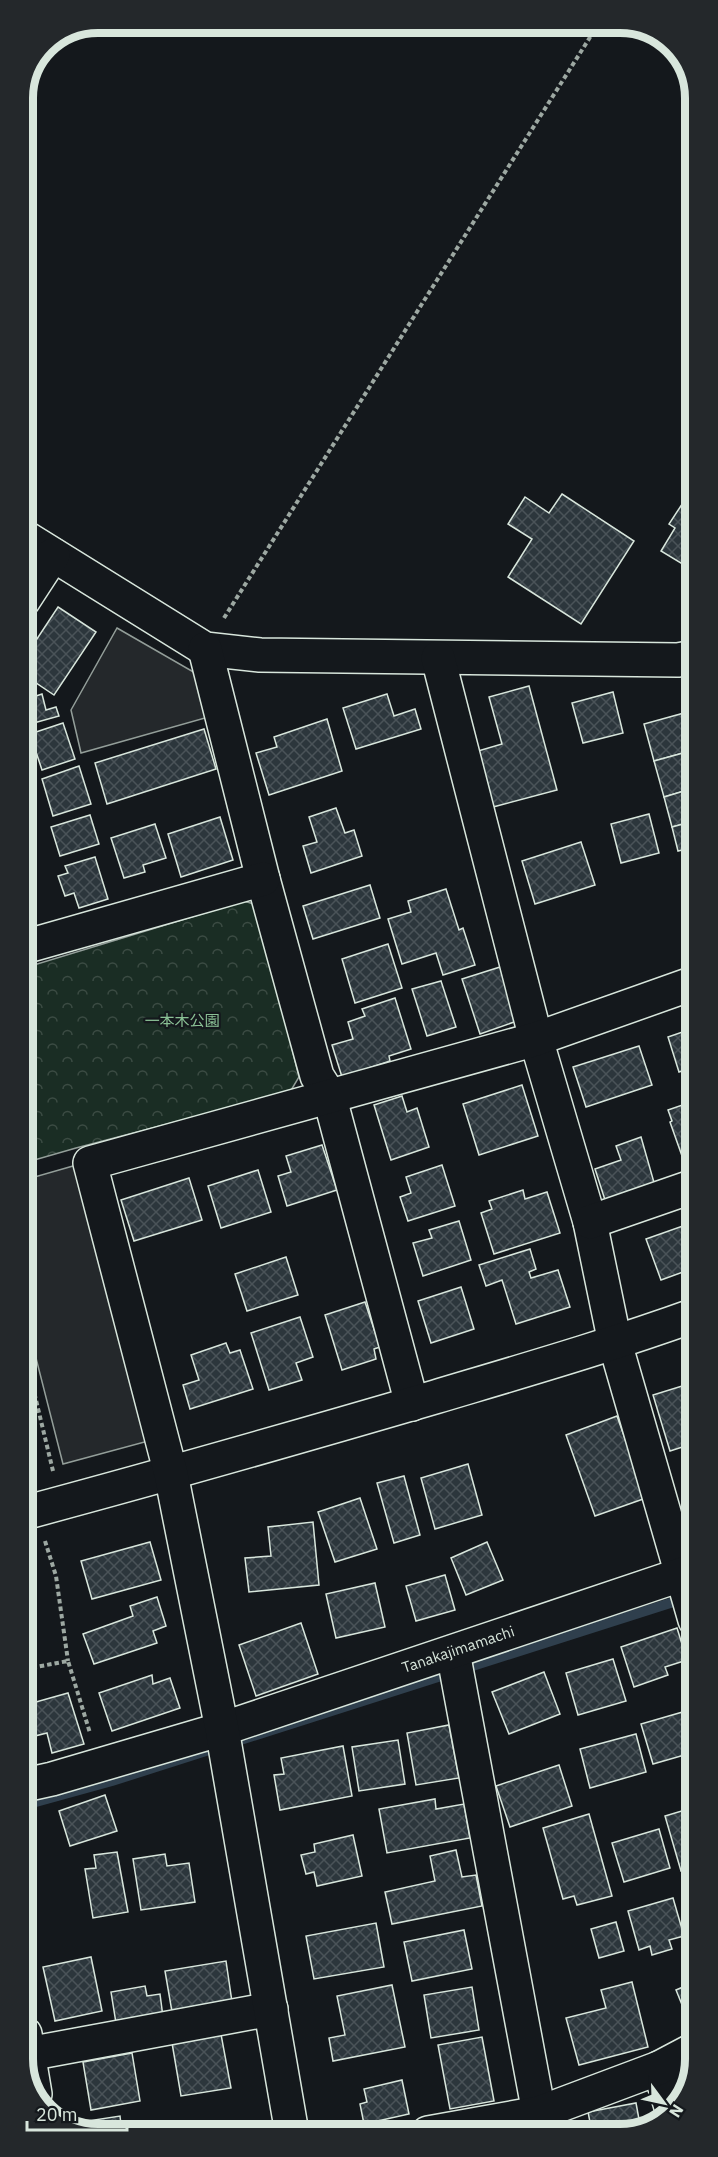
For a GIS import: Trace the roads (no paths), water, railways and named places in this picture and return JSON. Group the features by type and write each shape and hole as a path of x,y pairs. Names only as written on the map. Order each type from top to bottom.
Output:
{"street":[{"path":"33,542 205,650 260,655 685,659"},
{"path":"33,585 53,555"},
{"path":"205,650 263,879 317,1076 329,1095 412,1404"},
{"path":"438,658 536,1039 590,1222 615,1343 685,1563"},
{"path":"33,939 263,879"},
{"path":"290,2124 222,1729 171,1474 90,1163 536,1039 685,986"},
{"path":"590,1222 685,1189"},
{"path":"33,1511 412,1404 615,1343 685,1319"},
{"name":"Tanakajimamachi","path":"33,1783 222,1729 685,1573"},
{"path":"453,1652 539,2113"},
{"path":"33,2043 271,2009"},
{"path":"478,2124 539,2113 659,2068 685,2055"},
{"path":"659,2068 669,2101"}],"waterway":[{"path":"33,1803 112,1781 685,1598"}],"park label":[{"name":"一本木公園","path":"182,1021"}]}
